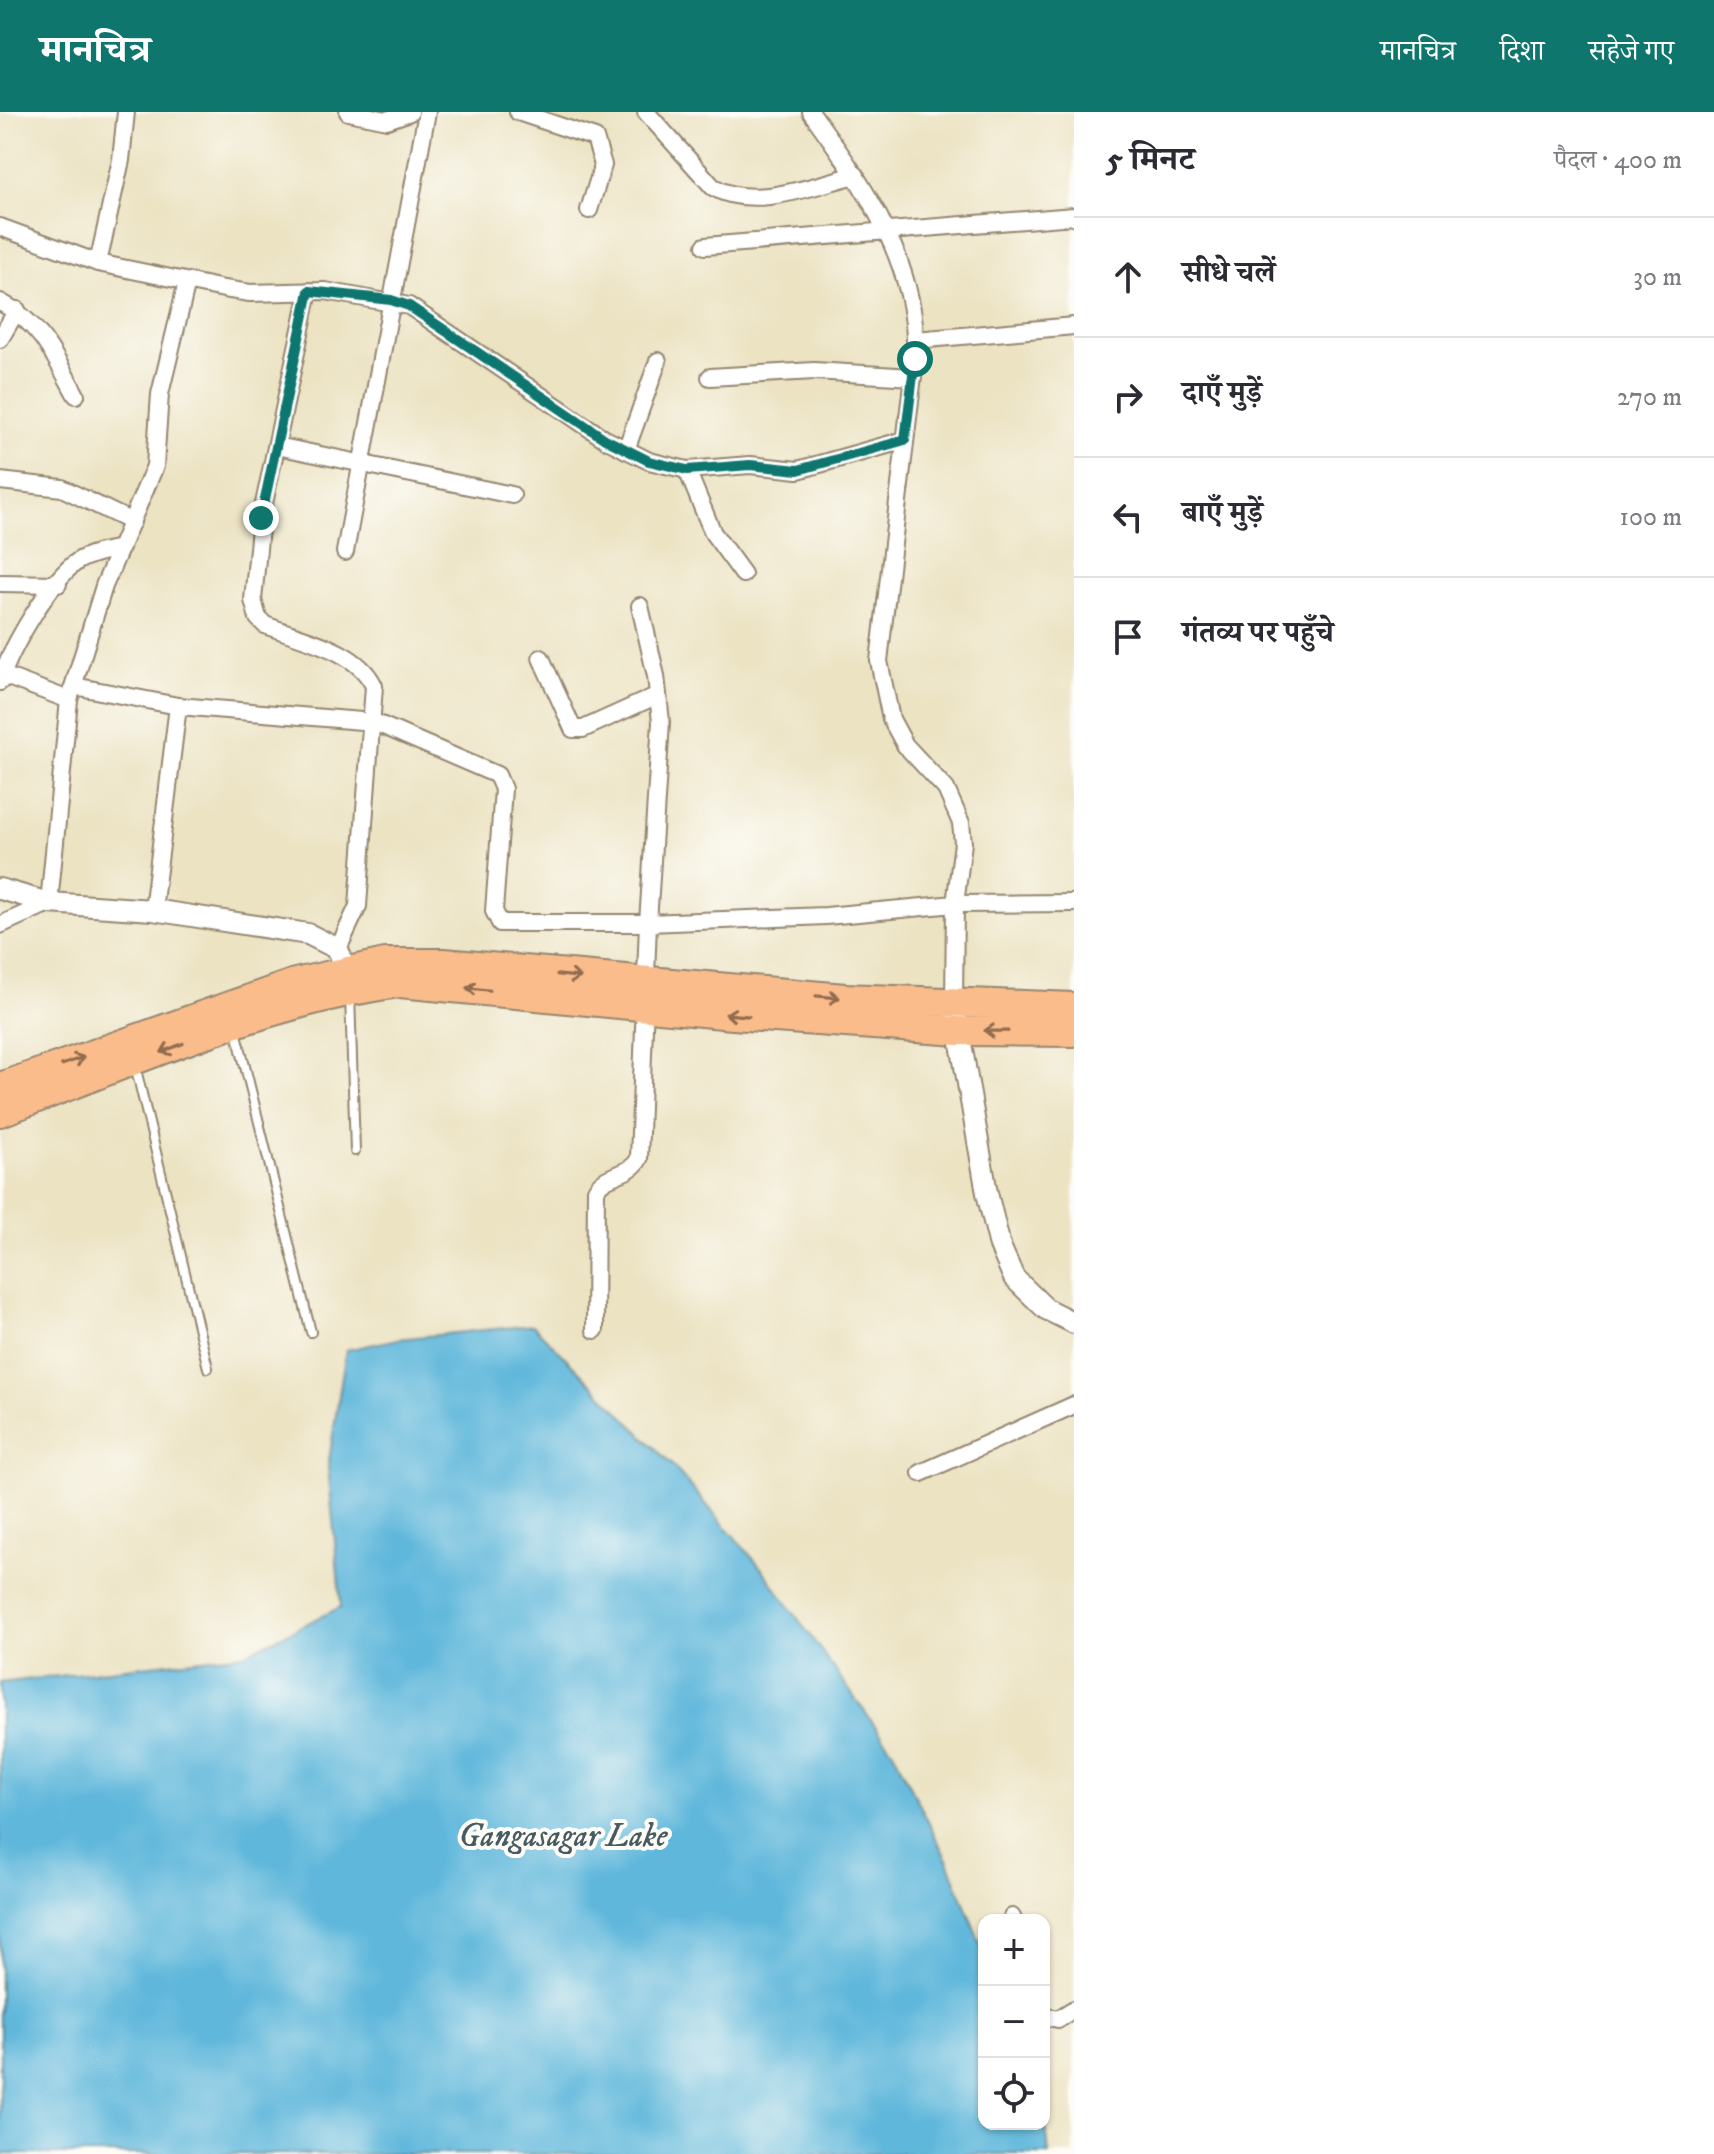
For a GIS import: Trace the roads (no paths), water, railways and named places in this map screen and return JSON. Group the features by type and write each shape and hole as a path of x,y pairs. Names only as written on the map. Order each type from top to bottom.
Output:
{"highway":[{"path":"0,1087 249,998 345,970 385,963 423,962 958,1031 1074,1032"},
{"path":"0,1112 235,1023 345,970"},
{"path":"645,993 1074,1007"}],"street":[{"path":"98,263 118,173 126,112"},
{"path":"348,112 387,120 410,112"},
{"path":"345,552 427,112"},
{"path":"518,112 595,138 603,165 589,210"},
{"path":"646,112 713,187 722,192 769,195 856,175"},
{"path":"811,112 856,175 886,233 910,297 916,340 913,377 879,661 891,719 905,745 946,789 955,805 963,843 955,904 954,1003 1000,1246 1014,1278 1046,1309 1074,1323"},
{"path":"705,246 1074,216"},
{"path":"0,227 98,263 187,282 250,293 309,291 391,300 420,311 605,439 649,461 687,470 726,466 816,468 905,440"},
{"path":"49,903 72,693 104,586 155,466 160,394 187,282"},
{"path":"309,291 261,518 254,608 265,625 363,667 374,686 374,722 358,906 345,970"},
{"path":"0,302 17,310 40,331 76,395"},
{"path":"0,339 17,310"},
{"path":"916,340 1074,326"},
{"path":"626,450 658,361"},
{"path":"710,377 814,371 913,377"},
{"path":"277,446 512,495"},
{"path":"687,470 713,533 743,574"},
{"path":"0,481 62,488 132,522"},
{"path":"121,548 82,558 21,632 1,677 72,693 178,706 374,722 480,766 501,781 503,789 494,911 500,923 648,923 826,916 955,904 1074,903"},
{"path":"0,583 58,584"},
{"path":"595,1330 596,1190 601,1181 635,1166 639,1159 648,923 659,766 658,695 640,606"},
{"path":"541,658 573,729 583,729 658,695"},
{"path":"153,910 178,706"},
{"path":"0,889 49,903 153,910 308,934 345,970"},
{"path":"0,925 49,903"},
{"path":"921,1473 1074,1405"},
{"path":"1050,2017 1058,2019 1074,2009"}],"lane":[{"path":"345,970 355,1151"},
{"path":"235,1023 311,1332"},
{"path":"135,1063 208,1368"}],"water":[{"name":"Gangasagar Lake","path":"533,1325 673,1466 763,1570 893,1751 949,1864 978,1938 978,2130 1046,2130 1049,2154 0,2154 0,1683 244,1654 341,1607 328,1467 346,1350 398,1339"}]}
